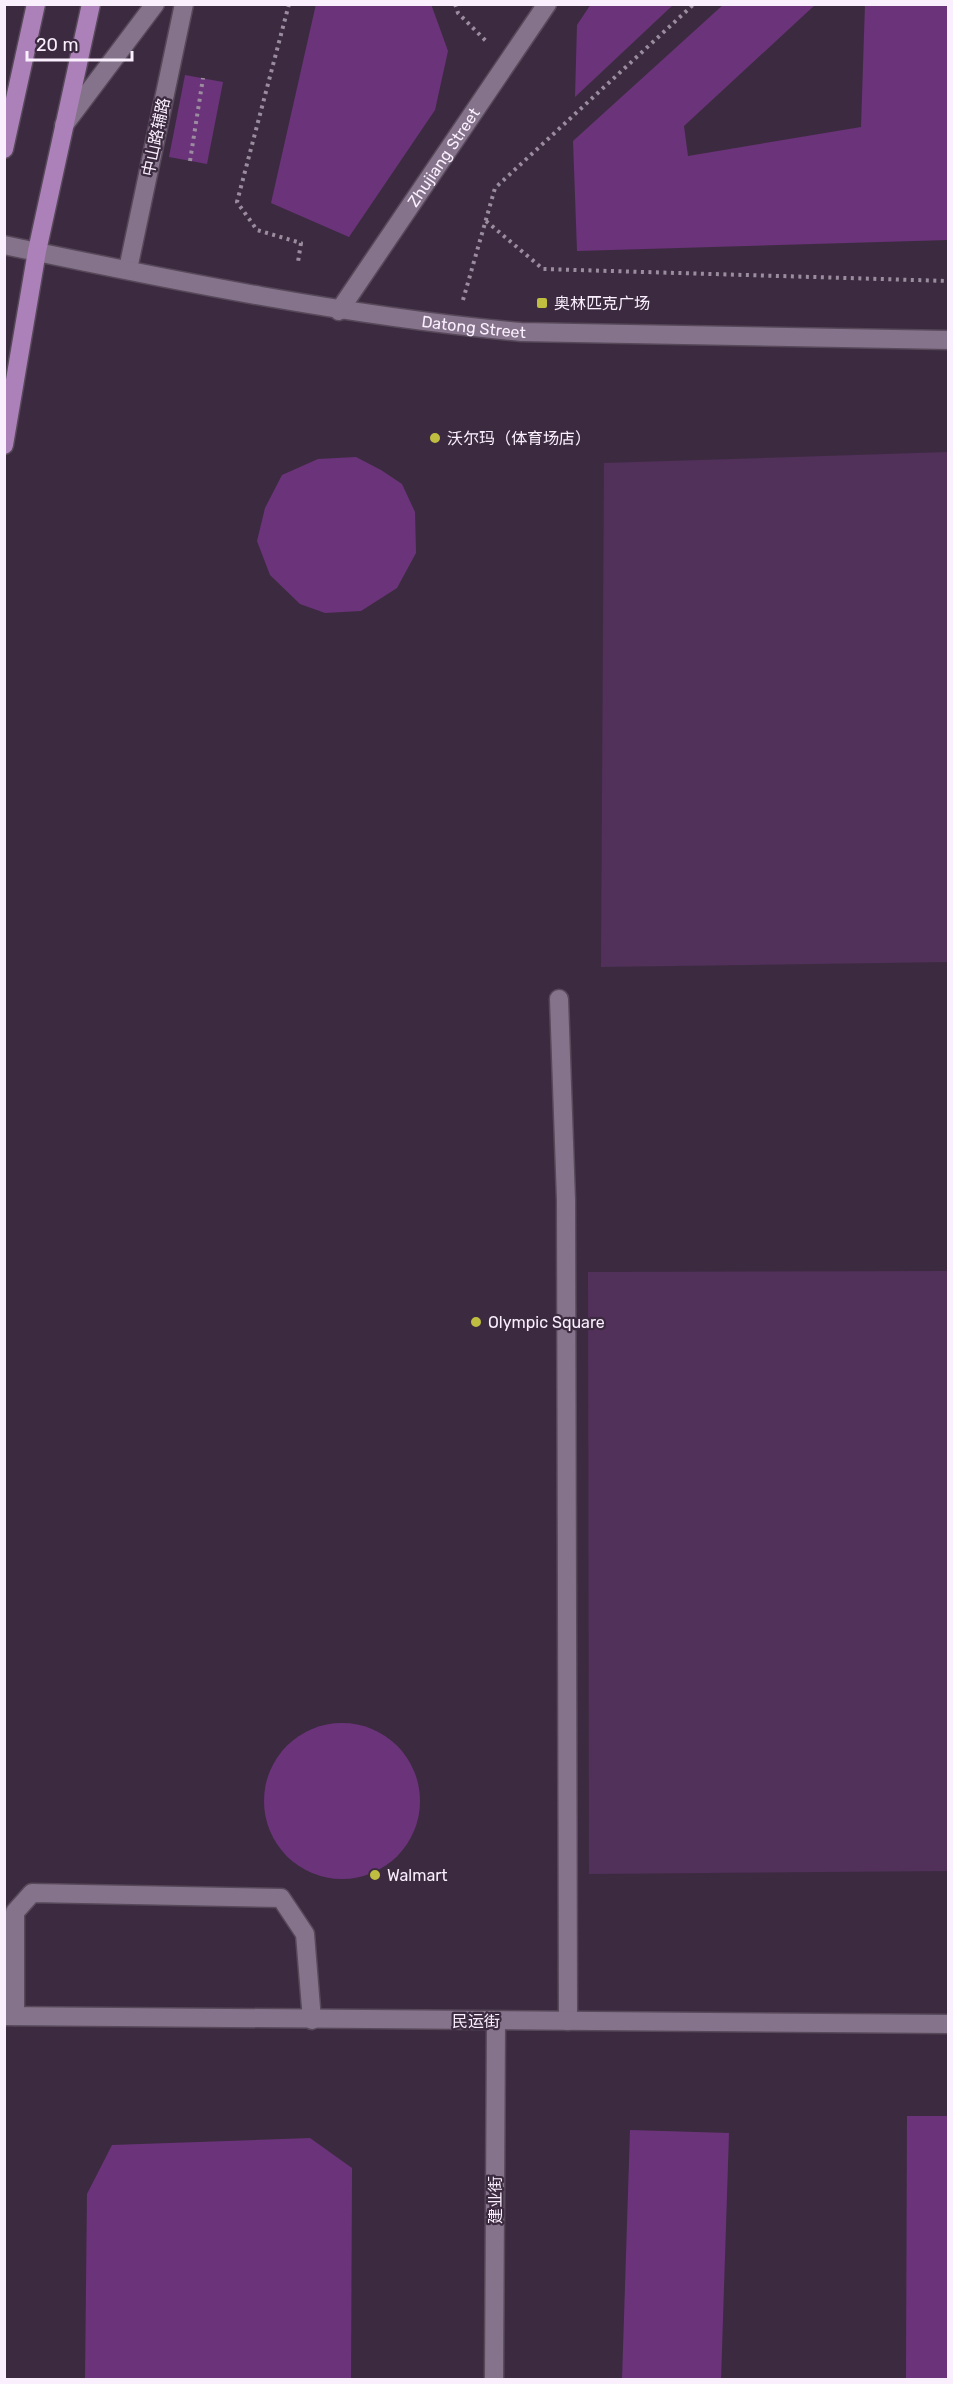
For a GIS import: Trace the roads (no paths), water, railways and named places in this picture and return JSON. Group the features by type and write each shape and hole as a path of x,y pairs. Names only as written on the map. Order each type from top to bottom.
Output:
{"main road":[{"path":"4,149 36,4"},
{"path":"4,445 37,251 91,4"}],"street":[{"path":"64,125 155,4"},
{"name":"中山路辅路","path":"128,269 184,4"},
{"name":"Zhujiang Street","path":"339,310 546,4"},
{"name":"Datong Street","path":"4,245 339,310 456,326 521,332 948,340"},
{"path":"559,999 566,1200 568,2021"},
{"path":"10,2016 15,1912 32,1893 44,1893 281,1898 305,1934 312,2020"},
{"name":"民运街","path":"10,2016 948,2024"},
{"name":"建业街","path":"494,2379 496,2021"}],"place":[{"name":"奥林匹克广场","path":"542,303"},
{"name":"沃尔玛（体育场店）","path":"435,438"},
{"name":"Olympic Square","path":"476,1322"},
{"name":"Walmart","path":"375,1875"}]}
